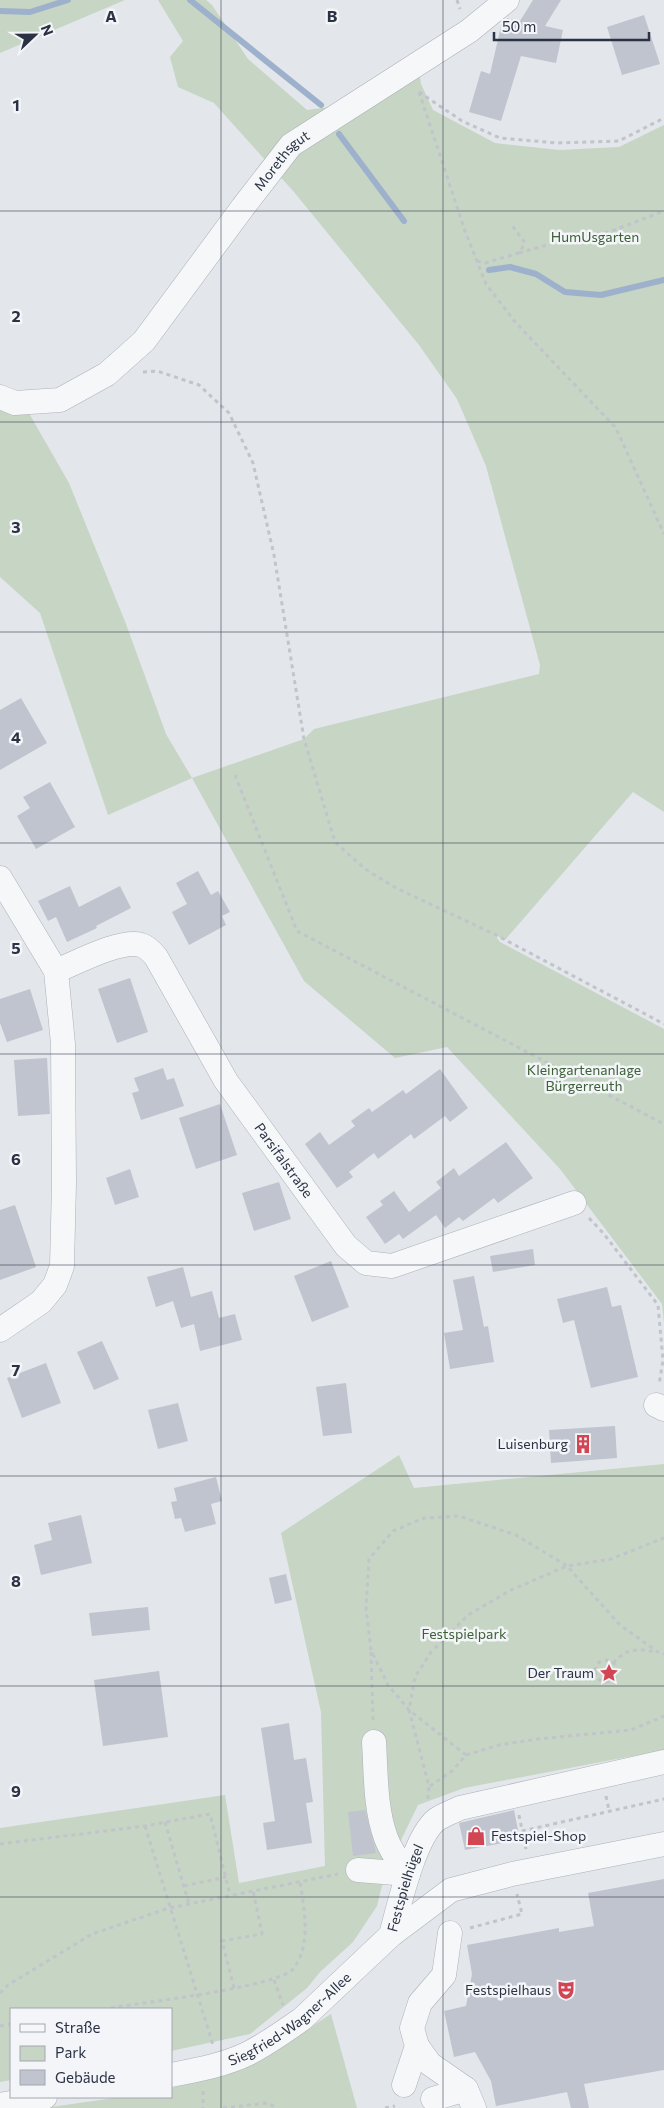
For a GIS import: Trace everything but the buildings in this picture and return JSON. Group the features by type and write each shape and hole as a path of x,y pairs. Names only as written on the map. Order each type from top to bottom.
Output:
{"street":[{"name":"Morethsgut","path":"0,398 15,403 60,400 107,374 144,341 291,145 460,36 507,0"},
{"path":"0,878 56,971 64,1044 62,1266 56,1285 41,1302 0,1330"},
{"name":"Parsifalstraße","path":"56,971 119,946 141,945 150,950 156,957 226,1081 346,1246 366,1263 392,1266 574,1203"},
{"path":"374,1742 380,1819 386,1839 397,1860 408,1874"},
{"name":"Festspielhügel","path":"391,1935 408,1874 424,1833 435,1821 460,1808 664,1762"},
{"name":"Festspielhügel","path":"391,1935 451,1890 512,1874 664,1844"},
{"path":"358,1870 408,1874"},
{"path":"450,1933 444,1975 420,2004 412,2028 417,2046 430,2064 470,2099"},
{"name":"Siegfried-Wagner-Allee","path":"172,2075 203,2069 249,2053 302,2019 391,1935"},
{"path":"404,2085 417,2046"},
{"path":"0,2104 39,2098"},
{"path":"433,2099 470,2099"}],"path":[{"path":"664,118 619,141 557,143 500,138 462,121 419,92 486,284 516,323 616,428 664,534"},
{"path":"477,261 485,263 557,242 609,232 664,211"},
{"path":"511,224 525,243 519,252"},
{"path":"141,372 157,371 199,384 229,413 252,462 274,555 304,739 335,842 365,869 396,888 494,934 664,1024"},
{"path":"235,775 297,932 664,1124"},
{"path":"574,1203 604,1234 658,1305 663,1360 660,1407"},
{"path":"374,1742 371,1650 366,1608 369,1559 393,1531 424,1518 459,1516 516,1535 567,1566 620,1625 658,1652"},
{"path":"424,1833 429,1786 409,1710 415,1677 431,1652 468,1614 511,1590 567,1566 611,1559 664,1538"},
{"path":"371,1650 388,1685 409,1710 466,1754"},
{"path":"613,1663 623,1652 638,1650 664,1654"},
{"path":"607,1660 613,1663 618,1670 616,1677 606,1683 599,1681 595,1675 597,1664 607,1660"},
{"path":"429,1786 452,1770 466,1754 499,1745 538,1739 631,1730 664,1716"},
{"path":"515,1795 526,1850"},
{"path":"522,1830 664,1799"},
{"path":"0,1844 145,1826 210,1814 230,1895"},
{"path":"165,1822 188,1904"},
{"path":"145,1826 219,2064"},
{"path":"0,1993 8,1986 92,1934 169,1908 358,1870"},
{"path":"184,1886 226,1877"},
{"path":"109,2008 274,1980 292,1971 301,1956 306,1923 300,1881"},
{"path":"234,1988 222,1941 262,1934 252,1890"},
{"path":"450,1933 522,1914"},
{"path":"274,1980 283,2005"},
{"path":"224,2108 267,2103 278,2108"}],"green space":[{"path":"0,0 125,0 0,53"},
{"path":"158,0 206,0 212,5 248,59 307,110 338,106 393,65 419,70 421,84 433,110 495,143 559,150 619,147 664,125 664,812 633,792 505,940 495,935 500,942 664,1029 664,1323 662,1304 560,1169 447,1047 395,1058 304,981 192,778 304,739 314,729 539,674 540,665 486,466 457,399 419,345 294,192 214,103 178,87 170,57 183,41"},
{"path":"0,385 20,393 30,415 69,483 126,624 166,734 192,778 108,815 40,613 0,577"},
{"name":"Festspielpark","path":"399,1455 414,1488 664,1464 664,1750 464,1788 418,1805 385,1873 377,1906 353,1942 320,1972 307,1988 250,2034 172,2051 172,2008 10,2008 10,2080 0,2082 0,1828 225,1795 239,1883 325,1866 321,1712 281,1533"},
{"path":"331,2014 357,2108 44,2108 114,2098 172,2098 172,2088 205,2080 277,2049"}],"waterway":[{"path":"0,11 30,12 68,0"},
{"path":"190,0 321,105"},
{"path":"339,134 404,221"},
{"path":"489,270 510,267 536,274 565,292 601,295 664,280"}],"place":[{"name":"Luisenburg","path":"583,1444"},
{"name":"Der Traum","path":"609,1673"},
{"name":"Festspiel-Shop","path":"476,1836"},
{"name":"Festspielhaus","path":"566,1990"}],"park label":[{"name":"HumUsgarten","path":"595,237"},
{"name":"Kleingartenanlage Bürgerreuth","path":"584,1078"}]}
